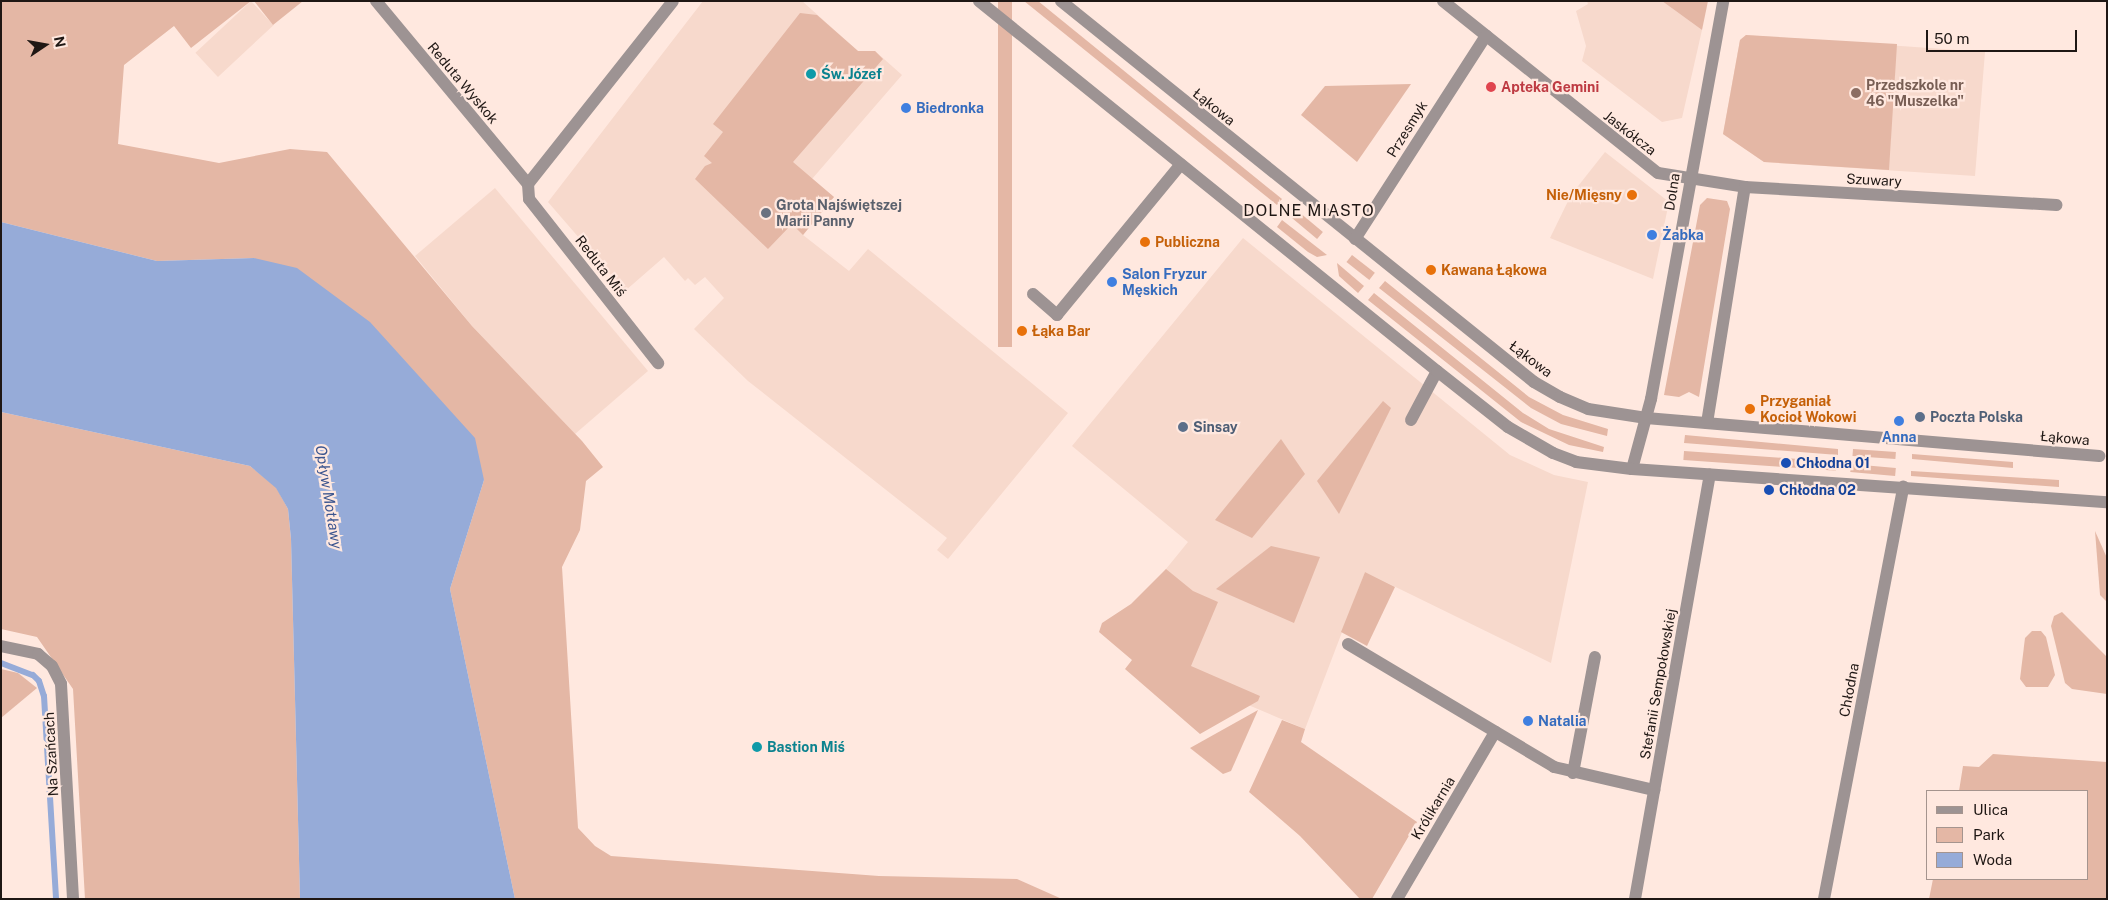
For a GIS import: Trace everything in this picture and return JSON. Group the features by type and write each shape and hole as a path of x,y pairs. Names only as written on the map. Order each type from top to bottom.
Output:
{"street":[{"path":"528,184 673,1"},
{"path":"978,1 1436,371 1533,444 1576,462 1632,469 2107,502"},
{"name":"Łąkowa","path":"1061,1 1534,382 1588,408 1646,418 2099,456"},
{"name":"Jaskółcza","path":"1443,1 1645,165 1658,173 1690,180"},
{"name":"Dolna","path":"1632,469 1646,418 1722,1"},
{"name":"Reduta Wyskok","path":"381,3 528,184"},
{"name":"Przesmyk","path":"1355,239 1486,36"},
{"path":"1032,294 1057,314 1181,164"},
{"name":"Szuwary","path":"1690,180 1745,187 2056,205"},
{"name":"Reduta Miś","path":"528,184 529,199 658,363"},
{"path":"1707,423 1745,187"},
{"path":"1411,420 1436,371"},
{"name":"Stefanii Sempołowskiej","path":"1635,899 1710,475"},
{"name":"Chłodna","path":"1824,899 1903,487"},
{"path":"1348,644 1554,767 1573,773 1654,790"},
{"name":"Na Szańcach","path":"1,646 38,654 52,666 61,684 73,899"},
{"path":"1573,773 1595,657"},
{"name":"Królikarnia","path":"1397,899 1496,732"}],"shaded area":[{"path":"251,1 274,25 218,77 195,53"},
{"path":"703,1 802,1 858,51 875,51 902,75 812,179 834,197 803,235 849,271 868,249 1068,413 948,559 937,550 947,538 748,381 694,329 724,298 705,277 695,285 688,278 685,281 664,257 625,291 548,202"},
{"path":"1587,1 1662,1 1702,30 1682,118 1662,122 1582,61 1586,46 1576,11 1588,4"},
{"name":"Przedszkole nr 46 \"Muszelka\"","path":"1746,35 1985,52 1975,176 1764,162 1723,134 1740,40"},
{"path":"1605,152 1669,202 1653,279 1550,238 1571,195"},
{"path":"495,188 648,371 575,434 472,326 415,256"},
{"path":"1243,238 1510,455 1554,475 1588,482 1551,663 1365,572 1305,729 1170,672 1157,580 1188,542 1072,446"}],"green space":[{"path":"1,1 251,1 191,48 174,26 124,65 118,144 219,163 290,149 327,152 472,326 582,441 603,467 586,481 580,530 562,567 578,828 595,846 611,856 879,876 1017,879 1062,899 515,899 450,589 484,480 254,258 157,261 1,222"},
{"path":"254,1 303,1 273,25"},
{"path":"998,1 1012,1 1012,347 998,347"},
{"path":"1024,1 1038,1 1282,199 1277,205"},
{"path":"1662,1 1708,1 1702,30"},
{"path":"800,13 817,15 858,51 875,51 883,59 793,162 834,197 803,235 792,224 768,249 695,179 705,166 712,163 704,156 723,132 713,124"},
{"name":"Przedszkole nr 46 \"Muszelka\"","path":"1746,35 1897,44 1889,170 1764,162 1723,134 1740,40"},
{"path":"1411,84 1357,162 1301,115 1325,86"},
{"path":"1707,198 1727,201 1730,209 1699,397 1689,392 1679,397 1664,395 1700,205"},
{"path":"1293,207 1323,232 1317,239 1287,214"},
{"path":"1282,220 1327,255 1317,257 1308,252 1277,227"},
{"path":"1352,255 1375,273 1369,280 1346,262"},
{"path":"1337,263 1364,286 1358,293 1339,276"},
{"path":"1385,281 1529,397 1563,415 1608,429 1607,436 1561,424 1531,408 1379,288"},
{"path":"1374,293 1523,413 1549,429 1604,447 1603,452 1569,445 1521,422 1368,300"},
{"path":"1383,401 1391,408 1339,514 1317,481"},
{"path":"1,412 250,466 276,487 288,509 291,539 300,899 85,899 73,689 37,637 1,629"},
{"path":"1685,435 1838,449 1838,455 1684,443"},
{"path":"1281,439 1305,474 1252,538 1215,520"},
{"path":"1853,449 1896,452 1895,459 1853,456"},
{"path":"1684,451 1837,462 1836,471 1683,460"},
{"path":"1912,454 2013,462 2013,468 1912,459"},
{"path":"1851,464 1896,468 1895,476 1850,472"},
{"path":"1911,471 2059,480 2059,487 1911,476"},
{"path":"2095,531 2107,558 2107,602 2100,595"},
{"path":"1271,546 1320,557 1294,623 1216,589"},
{"path":"1166,569 1193,591 1218,602 1191,666 1260,696 1258,701 1200,734 1125,669 1132,660 1099,632 1102,623 1131,604"},
{"path":"1365,572 1395,587 1367,646 1341,632"},
{"path":"2062,612 2107,657 2107,694 2072,689 2065,683 2051,626 2054,616"},
{"path":"2032,631 2041,631 2046,637 2055,675 2048,687 2026,687 2020,679 2025,638"},
{"path":"1,669 18,673 37,688 1,718"},
{"path":"1258,710 1231,771 1223,774 1190,748"},
{"path":"1282,720 1305,729 1301,742 1417,822 1372,899 1360,899 1300,836 1249,792"},
{"path":"1993,754 2107,762 2107,899 1929,899 1933,880 2088,880 2088,790 1959,790 1963,766 1979,767"}],"water":[{"name":"Opływ Motławy","path":"1,222 157,261 254,258 297,268 370,322 475,438 484,480 450,589 515,899 300,899 291,539 288,509 276,488 250,466 1,412"}],"waterway":[{"path":"1,663 33,675 39,681 44,696 56,899"}],"place":[{"name":"Św. Józef","path":"811,74"},
{"name":"Apteka Gemini","path":"1491,87"},
{"name":"Przedszkole nr 46 \"Muszelka\"","path":"1856,93"},
{"name":"Biedronka","path":"906,108"},
{"name":"Nie/Mięsny","path":"1632,195"},
{"name":"Grota Najświętszej Marii Panny","path":"766,213"},
{"name":"Żabka","path":"1652,235"},
{"name":"Publiczna","path":"1145,242"},
{"name":"Kawana Łąkowa","path":"1431,270"},
{"name":"Salon Fryzur Męskich","path":"1112,282"},
{"name":"Łąka Bar","path":"1022,331"},
{"name":"Przyganiał Kocioł Wokowi","path":"1750,409"},
{"name":"Poczta Polska","path":"1920,417"},
{"name":"Anna","path":"1899,421"},
{"name":"Sinsay","path":"1183,427"},
{"name":"Chłodna 01","path":"1786,463"},
{"name":"Chłodna 02","path":"1769,490"},
{"name":"Natalia","path":"1528,721"},
{"name":"Bastion Miś","path":"757,747"}],"district":[{"name":"DOLNE MIASTO","path":"1309,211"}]}
